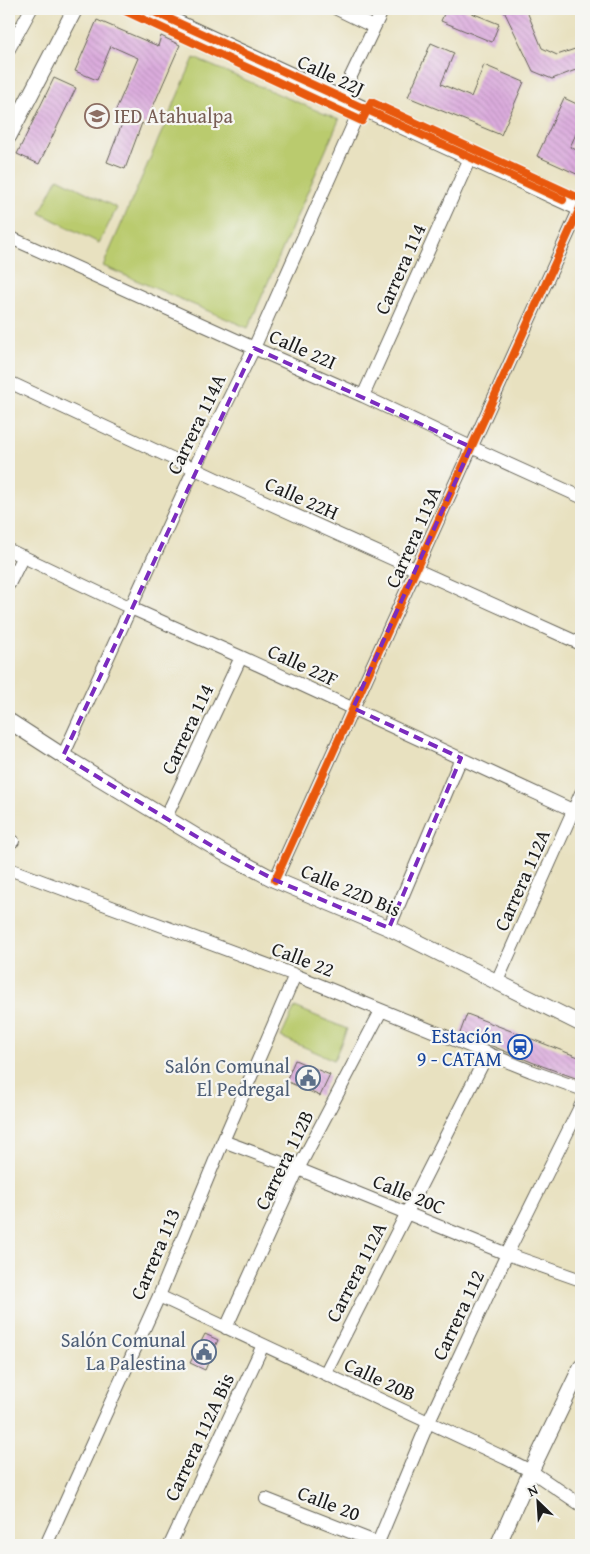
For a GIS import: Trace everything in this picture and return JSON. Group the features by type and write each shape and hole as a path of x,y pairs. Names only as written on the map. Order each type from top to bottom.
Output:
{"street":[{"path":"9,49 31,9"},
{"path":"9,136 75,9"},
{"path":"337,9 374,27"},
{"path":"341,97 383,9"},
{"name":"Calle 22J","path":"156,10 470,158 581,208"},
{"name":"Carrera 114A","path":"63,756 194,469 254,348 361,107"},
{"name":"Carrera 114","path":"363,396 470,158"},
{"name":"Carrera 113A","path":"275,880 581,208"},
{"name":"Calle 22I","path":"9,237 363,396 581,497"},
{"name":"Calle 22H","path":"9,382 194,469 581,644"},
{"name":"Calle 22F","path":"9,550 577,813"},
{"path":"9,584 22,556"},
{"name":"Carrera 114","path":"166,817 241,657"},
{"name":"Calle 22D Bis","path":"9,721 63,756 222,852 275,880 389,928 581,1024"},
{"path":"389,928 461,758"},
{"name":"Carrera 112A","path":"497,982 577,813 581,794"},
{"name":"Calle 22","path":"9,869 295,976 581,1089"},
{"name":"Carrera 113","path":"46,1545 159,1296 295,976"},
{"name":"Carrera 112B","path":"226,1328 298,1169 381,1011"},
{"name":"Carrera 112A","path":"325,1374 488,1053"},
{"name":"Carrera 112","path":"378,1544 428,1422 507,1254 581,1105"},
{"name":"Calle 20C","path":"223,1142 298,1169 507,1254 581,1280"},
{"name":"Calle 20B","path":"159,1296 531,1471 581,1505"},
{"name":"Carrera 112A Bis","path":"170,1545 263,1345"},
{"path":"498,1545 581,1367"},
{"name":"Calle 20","path":"266,1499 378,1544"}],"highlighted area":[{"path":"254,348 471,447 353,708 461,758 389,928 275,880 222,852 63,756"}],"green space":[{"path":"194,58 339,120 248,328 103,266"},
{"path":"58,178 117,208 99,243 40,213"},
{"path":"295,1007 347,1029 334,1060 281,1037"}],"building":[{"path":"446,9 462,9 499,24 492,42 441,21"},
{"path":"503,9 526,9 542,48 557,55 581,47 581,68 552,79 533,71"},
{"path":"97,20 158,46 161,36 180,45 145,125 142,123 125,169 107,162 125,116 115,112 138,58 111,46 97,80 75,71"},
{"path":"431,43 454,53 441,84 471,97 484,65 524,82 501,135 408,97"},
{"path":"54,78 76,88 39,164 17,154"},
{"path":"564,98 581,106 581,123 570,147 581,152 581,176 537,156"},
{"name":"Estación 9 - CATAM","path":"467,1014 581,1058 581,1080 460,1033"},
{"name":"Salón Comunal El Pedregal","path":"295,1060 330,1075 320,1096 286,1081"},
{"name":"Salón Comunal La Palestina","path":"205,1334 218,1340 205,1370 190,1363"}],"cycle path":[{"path":"121,9 362,121 371,102 581,199"},
{"path":"148,9 563,200"},
{"path":"275,880 580,208"}],"place":[{"name":"IED Atahualpa","path":"97,116"},
{"name":"Estación 9 - CATAM","path":"520,1047"},
{"name":"Salón Comunal El Pedregal","path":"308,1078"},
{"name":"Salón Comunal La Palestina","path":"204,1352"}]}
